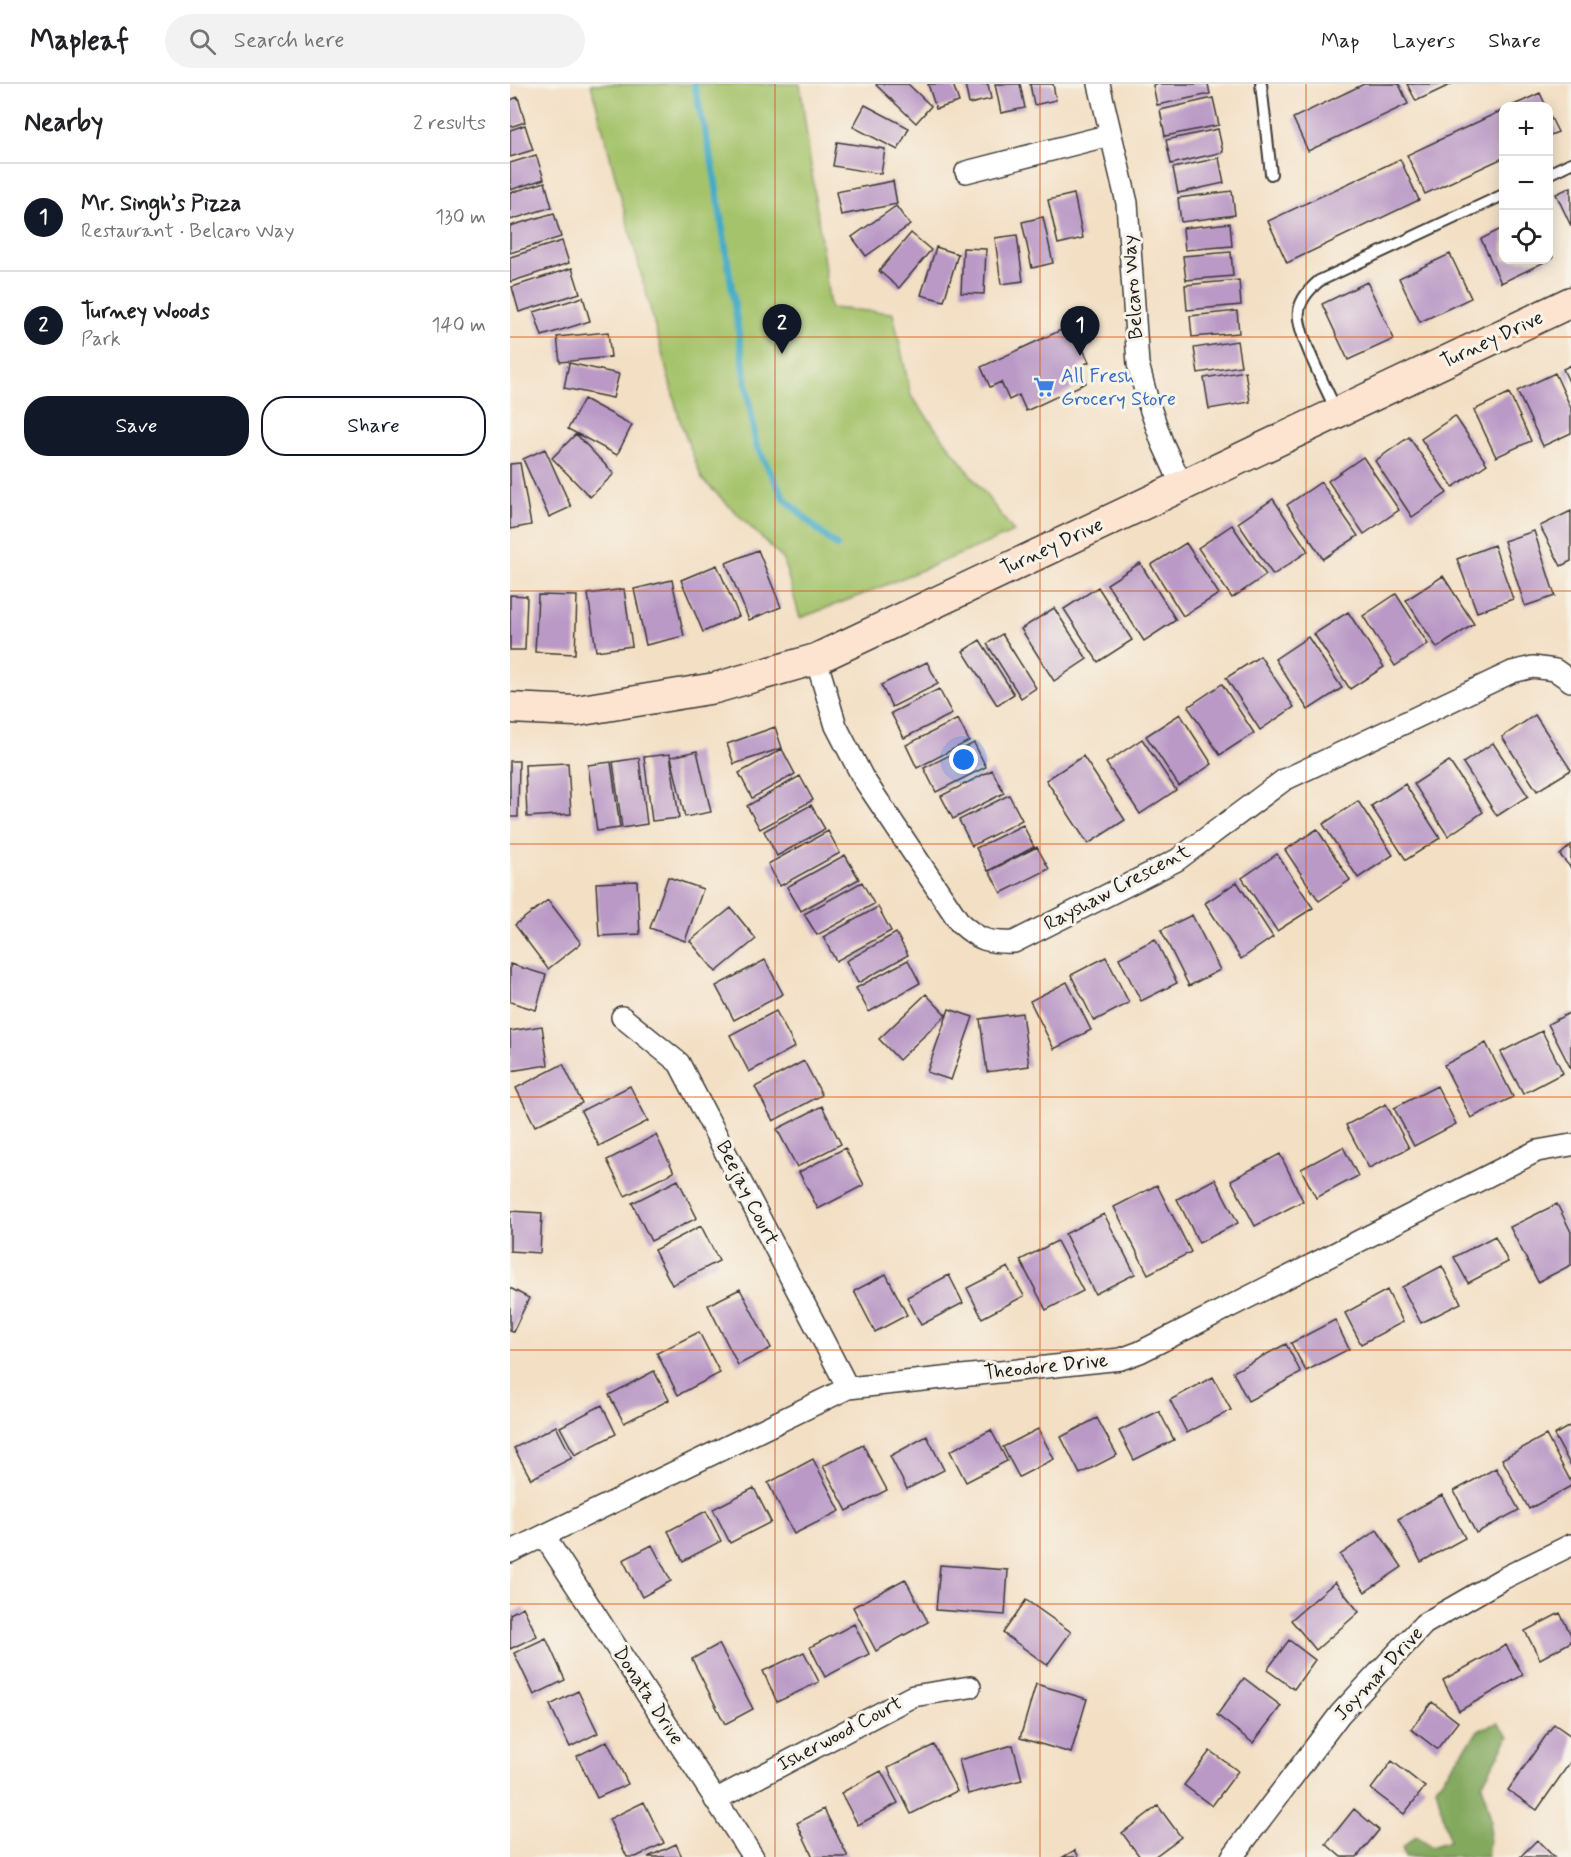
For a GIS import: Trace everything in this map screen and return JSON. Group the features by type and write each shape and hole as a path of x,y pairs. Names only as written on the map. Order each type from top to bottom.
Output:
{"street":[{"name":"Belcaro Way","path":"1099,84 1127,203 1138,364 1162,442 1182,486"},
{"path":"966,172 1110,135"},
{"name":"Turney Drive","path":"510,708 576,711 715,688 816,659 1571,302"},
{"name":"Rayshaw Crescent","path":"816,659 836,726 863,778 960,923 976,937 995,943 1014,942 1177,861 1284,780 1512,672 1533,667 1555,670 1571,681"},
{"name":"Beejay Court","path":"622,1017 679,1063 848,1388"},
{"name":"Theodore Drive","path":"510,1552 848,1388 1121,1359 1140,1352 1537,1152 1571,1145"},
{"name":"Donata Drive","path":"544,1536 753,1857"},
{"name":"Joymar Drive","path":"1232,1857 1340,1714 1424,1624 1504,1578 1571,1545"},
{"name":"Isherwood Court","path":"715,1800 913,1696 970,1687"}],"lane":[{"path":"1261,84 1271,174"},
{"path":"1553,172 1571,163"},
{"path":"1338,413 1300,328 1299,311 1306,293 1319,281 1499,197"}],"green space":[{"path":"591,84 800,84 830,308 893,313 911,396 1014,532 800,618 783,559 702,479 680,421"},
{"path":"1498,1723 1509,1737 1482,1784 1491,1820 1487,1857 1405,1857 1402,1848 1416,1836 1431,1847 1449,1841 1436,1787 1480,1729"}],"building":[{"path":"877,84 908,84 931,106 916,123"},
{"path":"928,84 953,84 959,102 936,109"},
{"path":"965,84 988,84 991,99 969,104"},
{"path":"995,84 1020,84 1025,108 1001,113"},
{"path":"1030,84 1053,84 1056,100 1034,105"},
{"path":"1208,84 1210,94 1157,105 1153,85"},
{"path":"1364,84 1399,84 1408,104 1308,151 1293,118"},
{"path":"1407,84 1452,84 1416,101"},
{"path":"1540,93 1544,102 1521,102"},
{"path":"518,97 525,122 510,127 510,100"},
{"path":"1213,98 1219,125 1165,136 1160,110"},
{"path":"865,105 909,128 898,150 853,127"},
{"path":"1499,112 1499,160 1425,194 1407,155"},
{"path":"1553,122 1558,132 1553,134"},
{"path":"525,125 533,150 510,157 510,130"},
{"path":"1218,129 1223,152 1171,164 1166,140"},
{"path":"837,142 885,149 881,174 833,166"},
{"path":"536,155 544,179 510,190 510,163"},
{"path":"1219,158 1224,183 1178,193 1173,168"},
{"path":"1400,159 1419,200 1287,263 1268,221"},
{"path":"893,181 897,204 841,215 836,192"},
{"path":"545,182 552,207 510,220 510,193"},
{"path":"1571,187 1571,226 1556,194"},
{"path":"1232,191 1235,215 1181,222 1178,198"},
{"path":"1074,194 1083,238 1058,244 1048,200"},
{"path":"896,206 910,225 866,256 852,237"},
{"path":"554,213 561,237 510,253 510,226"},
{"path":"1043,217 1053,263 1032,268 1022,222"},
{"path":"1230,223 1232,246 1185,250 1183,228"},
{"path":"1499,230 1499,264 1541,264 1501,283 1481,239"},
{"path":"911,233 931,250 899,288 879,271"},
{"path":"1017,235 1023,281 1001,284 995,238"},
{"path":"562,241 569,263 510,282 510,257"},
{"path":"936,247 958,254 944,301 921,295"},
{"path":"963,248 986,249 984,294 961,293"},
{"path":"1231,252 1233,276 1186,280 1183,256"},
{"path":"1450,254 1471,298 1420,322 1399,278"},
{"path":"572,268 580,293 519,312 512,287"},
{"path":"1239,280 1241,305 1187,310 1185,285"},
{"path":"1367,282 1394,339 1348,360 1322,304"},
{"path":"583,297 590,321 542,336 534,312"},
{"path":"1237,311 1239,333 1192,337 1190,316"},
{"path":"1083,320 1092,340 1081,345 1089,362 1079,367 1086,383 1026,411 1019,395 1009,400 1001,382 990,387 981,367"},
{"path":"608,332 611,357 560,362 557,337"},
{"path":"1237,341 1241,366 1198,373 1194,348"},
{"path":"569,363 619,374 613,398 564,388"},
{"path":"1571,365 1571,386 1563,369"},
{"path":"1245,371 1250,402 1209,409 1204,378"},
{"path":"1555,373 1571,408 1571,433 1543,446 1517,391"},
{"path":"1509,393 1531,441 1496,457 1474,410"},
{"path":"584,399 632,425 617,455 568,429"},
{"path":"1455,416 1487,464 1453,487 1421,439"},
{"path":"576,434 614,474 590,497 552,458"},
{"path":"1409,437 1447,493 1412,517 1375,461"},
{"path":"545,449 571,507 549,517 523,459"},
{"path":"1363,457 1399,510 1364,534 1328,481"},
{"path":"520,463 531,525 510,529 510,464"},
{"path":"1321,482 1358,536 1323,559 1287,505"},
{"path":"1273,499 1308,551 1273,575 1238,523"},
{"path":"1571,511 1571,561 1561,566 1540,526"},
{"path":"1232,525 1266,575 1232,598 1198,548"},
{"path":"1534,531 1555,596 1525,606 1504,541"},
{"path":"1186,543 1219,594 1183,616 1151,565"},
{"path":"1494,545 1513,599 1477,612 1457,559"},
{"path":"758,550 781,607 749,620 726,563"},
{"path":"1140,563 1176,620 1144,641 1107,584"},
{"path":"717,565 739,616 703,632 681,580"},
{"path":"1443,576 1474,624 1437,648 1406,600"},
{"path":"672,580 684,636 646,645 634,589"},
{"path":"1098,587 1132,640 1098,662 1064,609"},
{"path":"624,589 632,646 596,651 588,594"},
{"path":"1396,594 1428,644 1395,666 1363,616"},
{"path":"510,595 527,596 525,650 510,650"},
{"path":"538,595 577,596 575,654 535,652"},
{"path":"1054,608 1087,659 1054,681 1021,629"},
{"path":"1348,612 1384,667 1350,689 1314,634"},
{"path":"1002,634 1036,688 1021,698 987,644"},
{"path":"1308,637 1342,688 1308,710 1275,659"},
{"path":"980,640 1014,694 997,705 963,651"},
{"path":"1260,656 1294,707 1260,730 1226,678"},
{"path":"927,662 938,684 892,707 881,685"},
{"path":"1222,684 1254,733 1220,755 1188,707"},
{"path":"939,689 952,714 904,738 891,713"},
{"path":"1180,714 1212,764 1179,786 1146,736"},
{"path":"1535,715 1571,770 1537,791 1502,737"},
{"path":"958,719 969,741 917,768 906,745"},
{"path":"775,727 782,748 734,764 727,744"},
{"path":"1142,739 1176,790 1140,814 1106,763"},
{"path":"974,743 986,767 936,792 924,768"},
{"path":"1493,743 1528,796 1497,816 1463,763"},
{"path":"782,749 795,774 752,798 739,773"},
{"path":"697,751 711,812 685,817 671,757"},
{"path":"670,754 679,818 652,821 644,757"},
{"path":"1083,756 1125,820 1088,844 1046,780"},
{"path":"639,758 647,824 622,828 613,762"},
{"path":"510,761 519,761 518,817 510,817"},
{"path":"1449,761 1483,812 1448,836 1414,784"},
{"path":"611,762 620,828 597,831 588,765"},
{"path":"568,763 571,814 527,817 525,765"},
{"path":"992,770 1004,793 953,819 941,796"},
{"path":"800,776 813,800 760,829 747,806"},
{"path":"1405,784 1440,838 1406,860 1371,806"},
{"path":"1009,795 1022,820 972,846 959,820"},
{"path":"1358,801 1393,855 1358,878 1323,824"},
{"path":"811,805 825,829 777,856 764,831"},
{"path":"1023,825 1034,847 988,871 976,848"},
{"path":"1317,829 1350,880 1319,901 1285,850"},
{"path":"828,831 840,853 780,886 768,864"},
{"path":"1571,845 1571,868 1560,855"},
{"path":"1037,847 1049,869 1001,893 989,871"},
{"path":"1277,854 1313,908 1277,931 1242,878"},
{"path":"845,855 859,879 801,911 787,887"},
{"path":"668,877 703,889 685,941 650,928"},
{"path":"637,881 640,934 599,936 596,883"},
{"path":"862,882 874,904 817,935 804,914"},
{"path":"1237,882 1273,937 1241,959 1205,903"},
{"path":"548,900 581,943 548,969 515,925"},
{"path":"878,907 891,931 836,961 823,937"},
{"path":"731,908 756,939 716,972 690,941"},
{"path":"1192,915 1220,970 1189,986 1161,930"},
{"path":"896,933 908,955 858,983 846,961"},
{"path":"1155,939 1177,983 1141,1001 1119,958"},
{"path":"1106,957 1129,1003 1094,1021 1071,975"},
{"path":"765,960 783,994 734,1020 716,986"},
{"path":"908,960 920,983 869,1012 856,988"},
{"path":"510,964 546,975 536,1010 510,1002"},
{"path":"1067,982 1091,1030 1054,1049 1030,1001"},
{"path":"926,994 946,1015 899,1060 879,1039"},
{"path":"949,1009 973,1017 951,1080 927,1072"},
{"path":"776,1011 795,1047 749,1072 730,1035"},
{"path":"1571,1012 1571,1069 1548,1024"},
{"path":"1022,1013 1029,1066 987,1072 980,1019"},
{"path":"542,1026 548,1065 510,1071 510,1031"},
{"path":"1542,1031 1563,1073 1523,1094 1501,1052"},
{"path":"1486,1043 1513,1097 1471,1118 1444,1065"},
{"path":"804,1061 822,1095 773,1121 755,1087"},
{"path":"563,1064 582,1103 535,1126 516,1088"},
{"path":"630,1086 648,1121 599,1146 581,1111"},
{"path":"1437,1086 1456,1124 1414,1146 1394,1108"},
{"path":"1386,1104 1409,1148 1369,1168 1346,1125"},
{"path":"822,1106 841,1144 797,1167 777,1129"},
{"path":"656,1135 674,1172 625,1196 607,1160"},
{"path":"1343,1147 1358,1176 1316,1198 1301,1169"},
{"path":"845,1148 864,1185 818,1209 799,1172"},
{"path":"1280,1154 1303,1201 1255,1226 1231,1180"},
{"path":"1215,1179 1238,1223 1199,1243 1177,1199"},
{"path":"678,1180 697,1218 651,1241 632,1203"},
{"path":"1157,1185 1191,1252 1148,1274 1114,1207"},
{"path":"1557,1204 1571,1232 1571,1265 1538,1282 1510,1227"},
{"path":"510,1211 542,1213 540,1253 510,1251"},
{"path":"1104,1214 1135,1274 1095,1294 1065,1234"},
{"path":"701,1226 719,1261 672,1285 654,1250"},
{"path":"1495,1236 1508,1262 1468,1283 1454,1257"},
{"path":"1057,1241 1083,1291 1046,1310 1020,1260"},
{"path":"1442,1266 1461,1303 1421,1323 1402,1287"},
{"path":"1008,1267 1024,1296 982,1318 967,1288"},
{"path":"886,1274 907,1315 875,1332 854,1291"},
{"path":"949,1275 963,1303 921,1325 907,1297"},
{"path":"510,1288 529,1298 513,1332 510,1331"},
{"path":"740,1289 771,1348 738,1365 708,1305"},
{"path":"1387,1290 1403,1322 1361,1344 1345,1313"},
{"path":"1335,1320 1349,1349 1306,1371 1291,1343"},
{"path":"699,1332 720,1373 678,1395 657,1353"},
{"path":"1286,1344 1301,1373 1248,1401 1233,1372"},
{"path":"654,1371 669,1400 624,1423 609,1395"},
{"path":"1213,1377 1231,1410 1187,1433 1170,1400"},
{"path":"602,1405 616,1434 575,1455 560,1427"},
{"path":"1159,1411 1174,1440 1134,1460 1119,1431"},
{"path":"1097,1418 1117,1455 1080,1474 1061,1437"},
{"path":"1571,1425 1571,1466 1554,1435"},
{"path":"556,1426 572,1458 531,1479 514,1448"},
{"path":"1038,1429 1054,1459 1019,1477 1003,1447"},
{"path":"991,1430 1007,1461 966,1482 950,1451"},
{"path":"1546,1435 1571,1486 1529,1509 1502,1459"},
{"path":"927,1436 944,1470 907,1489 890,1456"},
{"path":"863,1445 887,1490 847,1511 823,1466"},
{"path":"813,1459 840,1511 794,1534 768,1483"},
{"path":"1496,1468 1519,1510 1476,1533 1454,1491"},
{"path":"754,1488 771,1522 730,1543 713,1509"},
{"path":"1442,1495 1465,1538 1421,1562 1398,1519"},
{"path":"706,1511 721,1541 683,1561 668,1531"},
{"path":"1377,1530 1402,1567 1365,1592 1340,1555"},
{"path":"652,1545 671,1581 642,1597 623,1560"},
{"path":"940,1565 1008,1570 1005,1615 936,1610"},
{"path":"905,1579 928,1622 876,1651 853,1607"},
{"path":"1335,1582 1359,1612 1316,1650 1291,1620"},
{"path":"1026,1600 1071,1632 1047,1665 1003,1633"},
{"path":"523,1607 537,1636 510,1649 510,1614"},
{"path":"1560,1613 1571,1635 1571,1642 1540,1659 1525,1631"},
{"path":"854,1624 869,1654 825,1677 810,1647"},
{"path":"546,1638 565,1680 534,1695 514,1653"},
{"path":"1289,1640 1315,1660 1294,1689 1267,1670"},
{"path":"719,1644 753,1709 725,1724 692,1659"},
{"path":"1506,1645 1523,1675 1459,1711 1443,1680"},
{"path":"804,1652 819,1682 777,1702 763,1671"},
{"path":"1244,1678 1281,1706 1253,1743 1217,1715"},
{"path":"1036,1684 1087,1699 1071,1753 1020,1738"},
{"path":"578,1691 598,1733 570,1747 550,1705"},
{"path":"1432,1702 1458,1722 1437,1749 1411,1729"},
{"path":"1554,1724 1571,1736 1571,1761 1537,1810 1508,1790"},
{"path":"607,1741 628,1784 597,1798 577,1756"},
{"path":"934,1745 957,1791 911,1814 888,1768"},
{"path":"1013,1745 1022,1780 968,1794 959,1760"},
{"path":"1210,1751 1238,1771 1212,1806 1184,1785"},
{"path":"1392,1761 1425,1787 1404,1814 1371,1789"},
{"path":"881,1771 898,1803 858,1825 841,1793"},
{"path":"644,1802 664,1843 636,1857 627,1857 609,1819"},
{"path":"1158,1806 1181,1837 1154,1857 1140,1857 1122,1833"},
{"path":"824,1809 848,1857 813,1857 797,1823"},
{"path":"1354,1809 1379,1830 1357,1857 1341,1857 1326,1844"},
{"path":"1537,1840 1554,1857 1520,1857"},
{"path":"676,1844 682,1857 648,1857"},
{"path":"1075,1850 1079,1857 1063,1857"}],"waterway":[{"path":"694,84 713,166 756,445 784,498 837,546"}],"place":[{"name":"Turney Woods","path":"782,354"},
{"name":"Mr. Singh’s Pizza","path":"1080,356"},
{"name":"All Fresh Grocery Store","path":"1044,387"}]}
